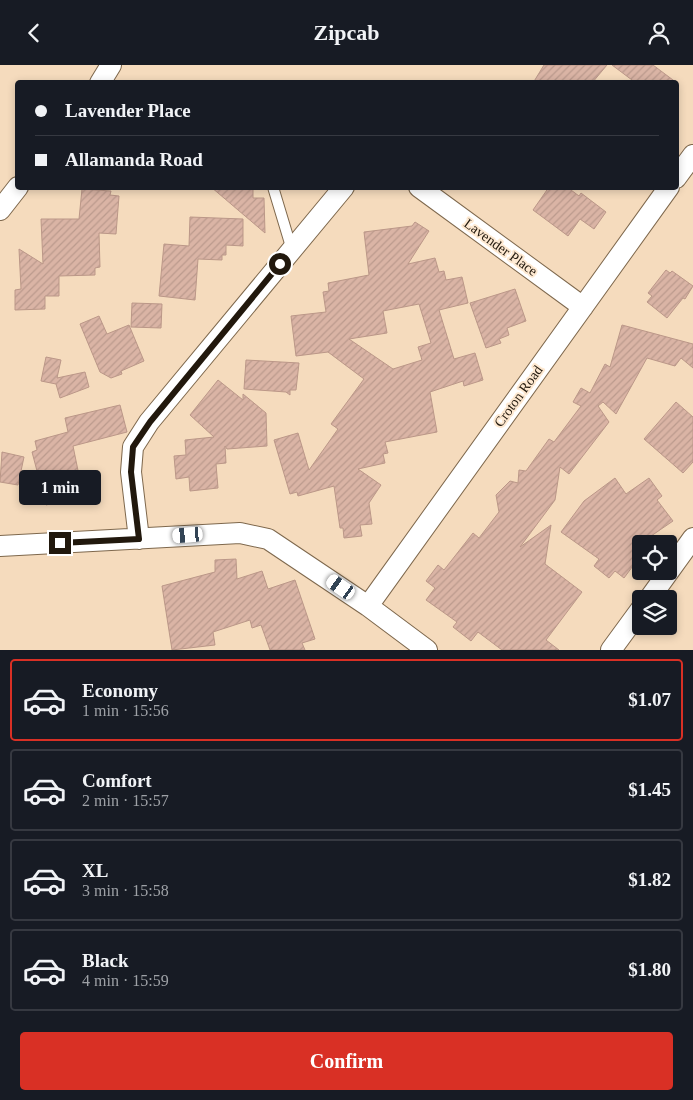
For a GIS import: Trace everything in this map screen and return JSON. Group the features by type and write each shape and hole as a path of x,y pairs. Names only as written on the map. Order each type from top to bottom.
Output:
{"street":[{"path":"102,80 111,65"},
{"path":"679,174 693,155"},
{"path":"0,210 16,190"},
{"path":"139,539 131,472 133,447 150,422 342,190"},
{"name":"Lavender Place","path":"423,190 583,307"},
{"name":"Croton Road","path":"368,606 668,190"},
{"path":"0,546 240,533 268,539 368,606 427,650"},
{"path":"655,590 693,538"},
{"path":"611,650 632,621"}],"lane":[{"path":"273,190 292,250"}],"building":[{"path":"544,65 607,65 594,80 535,80"},
{"path":"612,65 653,65 673,80 632,80"},
{"path":"82,190 111,191 110,195 119,196 116,234 99,233 100,267 95,268 95,275 59,276 59,296 45,296 45,309 15,310 15,290 21,289 19,249 43,264 41,219 79,219"},
{"path":"215,190 253,190 253,198 264,198 265,233"},
{"path":"547,190 571,190 579,196 581,193 606,212 594,229 580,219 568,236 533,210"},
{"path":"190,217 243,219 243,246 226,245 226,255 222,255 222,260 198,259 195,300 159,296 164,244 189,246"},
{"path":"415,222 429,231 408,264 435,258 439,272 444,271 446,280 462,277 468,303 439,310 454,359 475,353 483,380 464,386 463,381 430,392 437,432 385,442 388,453 383,454 385,463 358,469 381,485 369,503 372,524 360,525 362,536 344,538 343,528 340,528 334,486 298,496 297,492 290,494 274,440 298,433 309,470 338,429 331,424 364,379 328,352 296,356 291,316 326,312 323,292 329,291 328,283 369,275 364,232 412,226","holes":["419,304 431,343 418,347 422,360 393,369 349,339 387,333 383,311"]},
{"path":"666,270 670,273 672,271 693,286 685,299 683,298 667,318 647,302 652,296 648,293"},
{"path":"515,289 526,321 507,328 509,335 499,339 501,343 486,348 470,303"},
{"path":"132,303 162,304 161,328 131,327"},
{"path":"99,316 107,334 129,325 144,361 121,371 122,374 111,378 100,372 80,324"},
{"path":"622,325 693,344 693,368 681,358 675,366 647,358 616,414 603,402 598,406 609,422 569,474 560,467 555,500 520,547 551,525 545,564 582,592 546,640 559,650 502,650 478,632 471,641 453,627 457,622 426,600 435,588 426,581 438,565 444,570 473,533 479,538 499,512 496,495 510,481 518,483 519,470 526,471 549,439 554,442 581,406 573,402 581,388 590,393 605,364 610,367"},
{"path":"46,357 61,360 57,378 85,372 89,387 60,398 56,384 41,381"},
{"path":"246,360 299,363 296,390 290,390 290,395 286,392 244,389"},
{"path":"218,380 243,400 243,394 266,413 267,446 227,449 225,446 226,463 216,464 218,488 190,491 189,477 176,479 174,456 186,455 185,440 214,437 190,415"},
{"path":"676,402 693,417 693,462 683,473 644,439"},
{"path":"120,405 127,432 73,446 83,495 46,505 32,452 37,450 35,441 68,432 65,418"},
{"path":"2,452 24,457 18,485 0,482"},
{"path":"615,478 626,494 649,478 662,496 657,500 673,521 652,535 632,535 632,567 624,578 615,571 609,578 594,566 599,559 561,532 584,501"},
{"path":"236,559 237,579 262,571 268,589 295,580 315,639 302,643 305,650 270,650 261,625 252,628 250,620 213,632 215,645 172,650 162,586 215,572 215,560"}],"route":[{"path":"60,543 139,539 131,472 133,447 150,422 280,264"}]}
